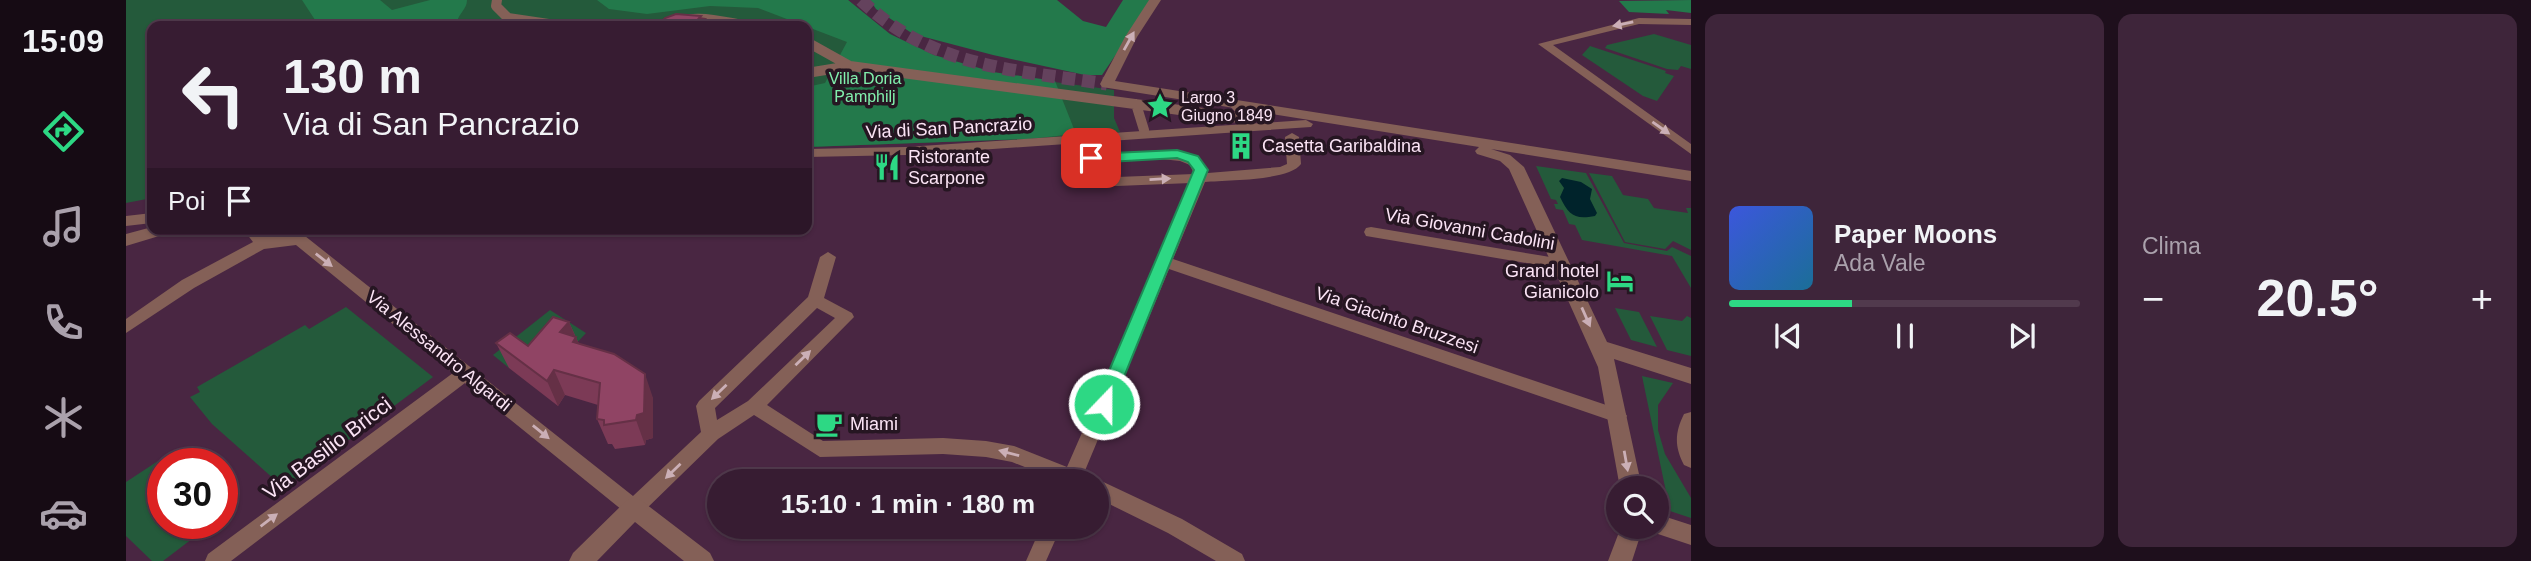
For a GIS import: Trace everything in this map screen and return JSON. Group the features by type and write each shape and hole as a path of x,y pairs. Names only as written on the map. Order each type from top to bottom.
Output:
{"street":[{"path":"1155,0 1131,37 1107,84 1235,106 1245,124"},
{"path":"498,5 513,19 527,21"},
{"path":"1691,22 1645,20 1551,40 1544,44 1691,150"},
{"path":"677,21 706,21"},
{"path":"812,45 850,66"},
{"path":"812,72 850,66 1136,104 1245,124"},
{"path":"1136,104 1144,130"},
{"name":"Via di San Pancrazio","path":"1235,106 1291,131 1329,125 1434,139 1466,140"},
{"name":"Via di San Pancrazio","path":"1235,106 1691,176"},
{"name":"Via di San Pancrazio","path":"812,153 917,150 1245,124 1487,152 1506,158 1516,167"},
{"path":"1079,469 1163,261 1200,177 1199,164 1182,155 1103,158 1084,161 1079,167 1082,177 1099,183 1200,177 1291,168 1294,164 1291,131"},
{"path":"1093,138 1103,158"},
{"name":"Via di San Pancrazio","path":"1516,167 1516,158 1524,156 1633,167"},
{"path":"1516,167 1608,367 1629,476"},
{"path":"126,221 147,219"},
{"name":"Via Giovanni Cadolini","path":"1371,232 1562,264"},
{"path":"126,240 147,234"},
{"path":"256,235 264,244"},
{"path":"264,244 277,235"},
{"path":"126,327 188,284 283,235"},
{"name":"Via Alessandro Algardi","path":"264,244 289,239 300,240 634,508"},
{"path":"711,434 705,406 815,300 828,257"},
{"name":"Via Giacinto Bruzzesi","path":"1163,261 1618,416"},
{"path":"581,561 711,434 754,406 845,317 815,300"},
{"path":"1600,347 1633,360 1691,376"},
{"name":"Via Basilio Bricci","path":"215,561 467,372"},
{"path":"754,406 820,449 943,446 997,450 1050,469"},
{"path":"1691,420 1685,435 1691,459"},
{"path":"1109,494 1175,526 1234,561"},
{"path":"634,508 702,561"},
{"path":"1669,528 1691,535"},
{"path":"1037,561 1046,539"},
{"path":"1620,561 1628,539"}],"green space":[{"name":"Villa Doria Pamphilj","path":"126,0 848,0 890,34 915,48 942,58 998,73 1114,90 1114,118 1120,132 1028,139 812,147 812,21 147,21 147,199 126,203"},
{"path":"302,0 380,0 392,10 430,0 467,0 457,21 316,21"},
{"path":"597,0 848,0 890,34 934,55 993,72 1055,81 1076,134 1028,139 812,147 812,86 825,83 847,42 812,29 812,21 792,21 758,8 710,6 647,14 609,9"},
{"path":"870,0 1057,0 1083,21 1106,27 1123,0 1153,0 1102,75 1085,75 913,34 876,9"},
{"path":"1691,0 1691,13 1666,10 1669,14 1629,12 1619,1"},
{"path":"1654,34 1691,45 1691,69 1681,66 1678,70 1667,69 1605,48 1607,45"},
{"path":"1590,46 1674,76 1657,101 1643,96 1582,55"},
{"path":"1536,166 1586,173 1624,243 1667,251 1672,247 1691,256 1691,288 1672,256 1582,240 1575,225 1569,224 1563,210 1556,209 1554,204 1558,204 1551,199"},
{"path":"1589,173 1612,176 1623,195 1648,199 1654,208 1688,213 1686,208 1691,208 1691,250 1673,241 1665,249 1625,242"},
{"path":"346,307 433,377 284,488 212,424 190,397 200,392 197,387 305,325 309,329"},
{"path":"1615,308 1639,312 1657,347 1631,340"},
{"path":"550,310 586,333 575,345 522,358 509,368 493,355"},
{"path":"1650,316 1682,321 1687,316 1691,318 1691,356 1667,350"},
{"path":"1642,376 1673,383 1658,405 1658,430 1665,454 1691,498 1691,518 1670,511 1669,476 1663,476"},
{"path":"147,468 147,539 192,539 163,561 152,561 126,536 126,482"}],"shaded area":[{"path":"1562,178 1581,182 1592,189 1590,199 1597,213 1595,216 1582,217 1569,212 1560,197 1564,188 1559,181"}],"building":[{"path":"676,14 701,16 699,18 705,19 662,21"},
{"path":"553,317 569,322 560,332 576,337 573,342 614,354 645,374 644,413 637,415 636,420 604,425 604,420 597,419 600,383 554,370 547,381 496,343 510,333 528,346"}],"tunnel":[{"path":"861,0 888,23 916,40 946,53 1007,69 1107,84"}],"place":[{"name":"Largo 3 Giugno 1849","path":"1160,106"},
{"name":"Casetta Garibaldina","path":"1241,146"},
{"name":"Ristorante Scarpone","path":"887,167"},
{"name":"Grand hotel Gianicolo","path":"1620,281"},
{"name":"Miami","path":"829,424"}],"route":[{"path":"1091,158 1177,154 1193,159 1201,170 1104,404"}]}
